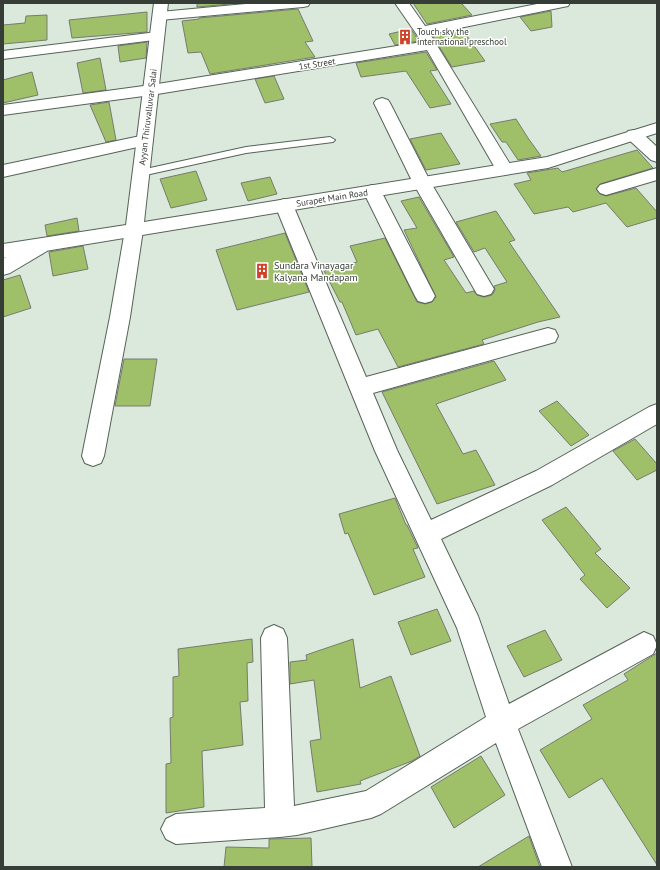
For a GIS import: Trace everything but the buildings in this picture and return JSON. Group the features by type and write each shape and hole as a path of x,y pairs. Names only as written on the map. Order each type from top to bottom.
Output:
{"street":[{"path":"161,10 303,3"},
{"path":"402,3 431,45 504,169"},
{"path":"422,31 563,3"},
{"name":"Ayyan Thiruvalluvar Salai","path":"94,456 120,317 134,230 161,10"},
{"path":"3,55 157,36"},
{"name":"1st Street","path":"3,110 151,90 431,45"},
{"path":"382,102 422,183 484,289"},
{"name":"Surapet Main Road","path":"3,251 548,162 657,128"},
{"path":"634,135 657,156"},
{"path":"3,171 145,140"},
{"path":"606,189 657,174"},
{"path":"372,191 425,296"},
{"path":"284,205 359,388 425,535 469,624 502,723 557,867"},
{"path":"3,268 40,246"},
{"path":"359,388 548,336"},
{"path":"425,535 544,478 657,413"},
{"path":"274,638 280,822"},
{"path":"176,829 297,820 371,804 502,723 644,645"}],"lane":[{"path":"141,173 246,150 330,140"}],"place":[{"name":"Touch sky the international preschool","path":"405,37"},
{"name":"Sundara Vinayagar Kalyana Mandapam","path":"262,271"}]}
